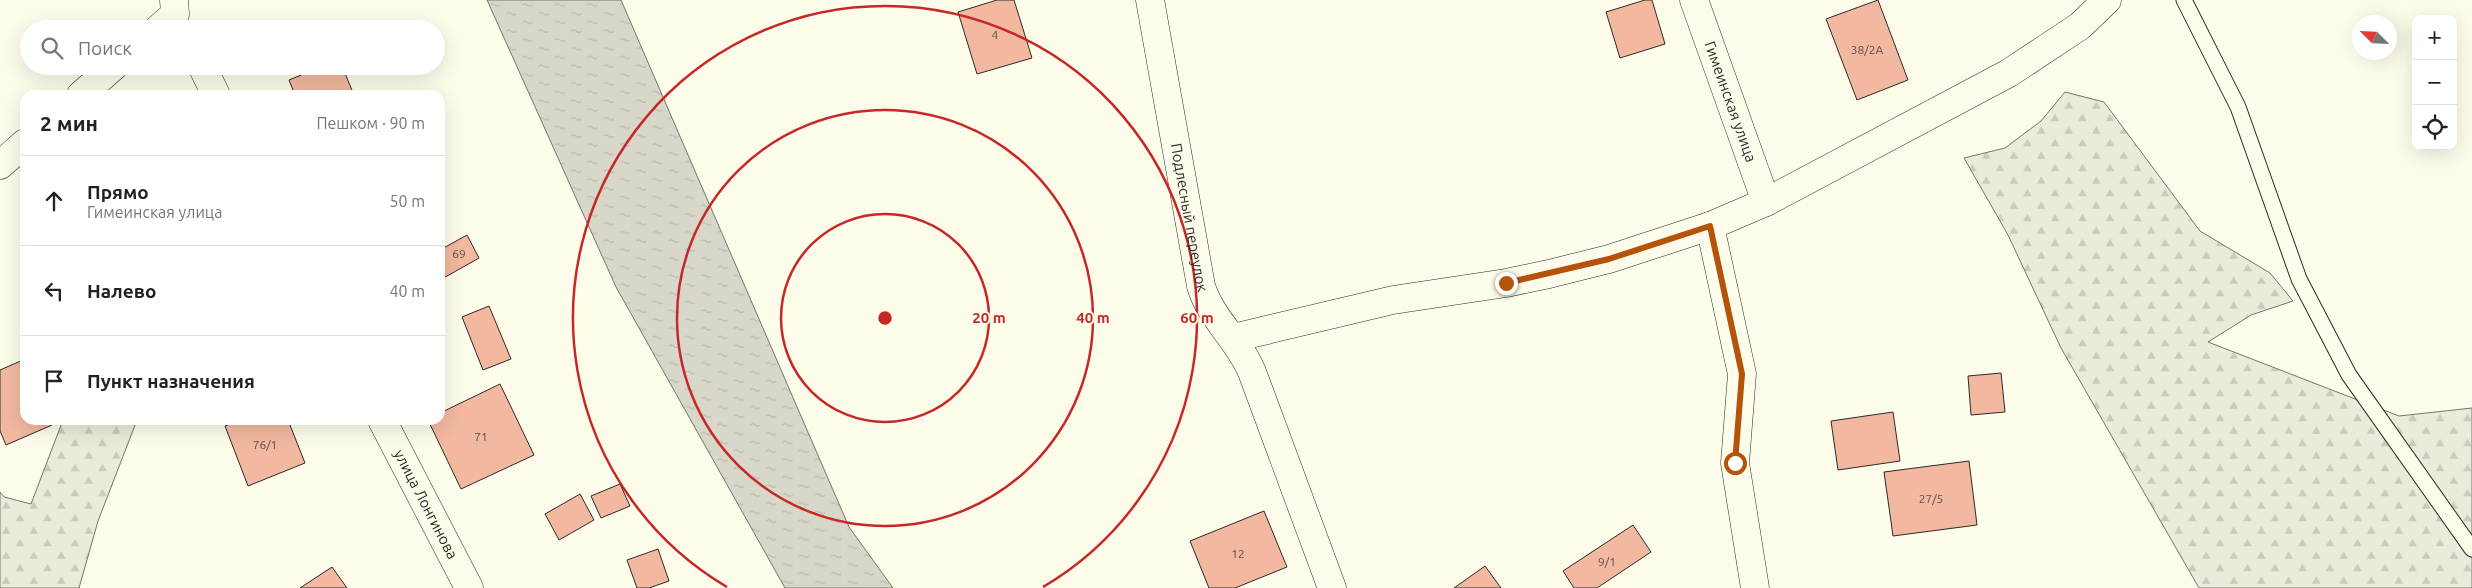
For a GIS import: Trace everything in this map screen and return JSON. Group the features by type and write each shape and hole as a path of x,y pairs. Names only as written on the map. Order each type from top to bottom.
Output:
{"street":[{"name":"Подлесный переулок","path":"1150,0 1200,286 1212,312 1242,351 1252,372 1332,588"},
{"name":"Гимеинская улица","path":"1694,0 1766,202"},
{"path":"1233,338 1393,300 1506,283 1549,274 1617,257 1710,226 1766,202 2009,72 2080,26 2107,0"},
{"path":"87,90 104,75"},
{"path":"206,75 214,90"},
{"path":"0,165 20,147"},
{"path":"1710,226 1742,374 1735,463 1755,588"},
{"name":"улица Лонгинова","path":"385,425 469,588"}],"lane":[{"path":"2184,0 2238,107 2299,279 2349,375 2472,549"}],"green space":[{"path":"2065,92 2104,102 2200,231 2270,273 2293,301 2251,315 2208,342 2399,416 2472,408 2472,588 2199,588 2061,348 2008,235 1964,158 2005,148 2041,121"},
{"path":"61,425 135,425 98,521 79,588 0,588 0,492 4,497 31,504"}],"water":[{"path":"487,0 621,0 849,527 893,588 785,588 616,287"}],"building":[{"path":"997,0 1014,0 1032,58 977,74 958,12"},
{"path":"1645,0 1652,0 1665,44 1620,58 1606,12"},
{"path":"1878,0 1908,80 1857,100 1826,19"},
{"path":"301,75 346,75 352,90 293,90 289,80"},
{"path":"467,235 479,258 445,277 445,247"},
{"path":"489,306 511,359 483,370 462,317"},
{"path":"20,361 20,425 52,425 6,445 0,431 0,370"},
{"path":"2001,373 2005,412 1971,415 1968,376"},
{"path":"500,384 534,455 461,489 430,425 445,425 445,411"},
{"path":"1893,412 1900,461 1838,470 1831,421"},
{"path":"290,425 305,463 248,486 225,426"},
{"path":"1969,461 1977,525 1893,536 1884,472"},
{"path":"620,484 630,506 601,518 591,496"},
{"path":"580,494 594,520 559,540 545,514"},
{"path":"1264,511 1287,567 1235,588 1209,588 1190,541"},
{"path":"1633,525 1651,552 1597,588 1574,588 1563,571"},
{"path":"658,549 669,581 649,588 637,588 627,560"},
{"path":"1485,566 1501,588 1454,588"},
{"path":"332,567 347,588 300,588"}],"route":[{"path":"1506,283 1609,259 1710,226 1742,374 1735,463"}]}
